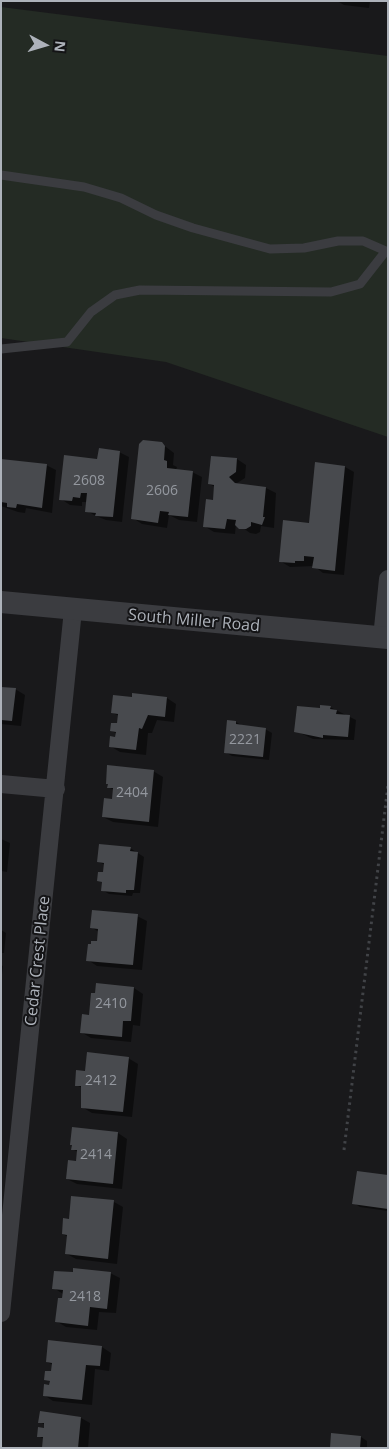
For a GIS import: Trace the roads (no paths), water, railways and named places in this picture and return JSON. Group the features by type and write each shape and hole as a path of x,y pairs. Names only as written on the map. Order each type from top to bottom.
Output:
{"street":[{"path":"385,638 388,579"},
{"name":"South Miller Road","path":"1,602 385,638"},
{"name":"Cedar Crest Place","path":"1,1313 73,610"},
{"path":"1,784 56,789"}],"lane":[{"path":"1,175 84,186 121,198 156,215 193,228 270,249 304,248 338,241 363,241 386,252 360,284 331,292 140,290 115,295 91,312 67,342 1,349"}]}
